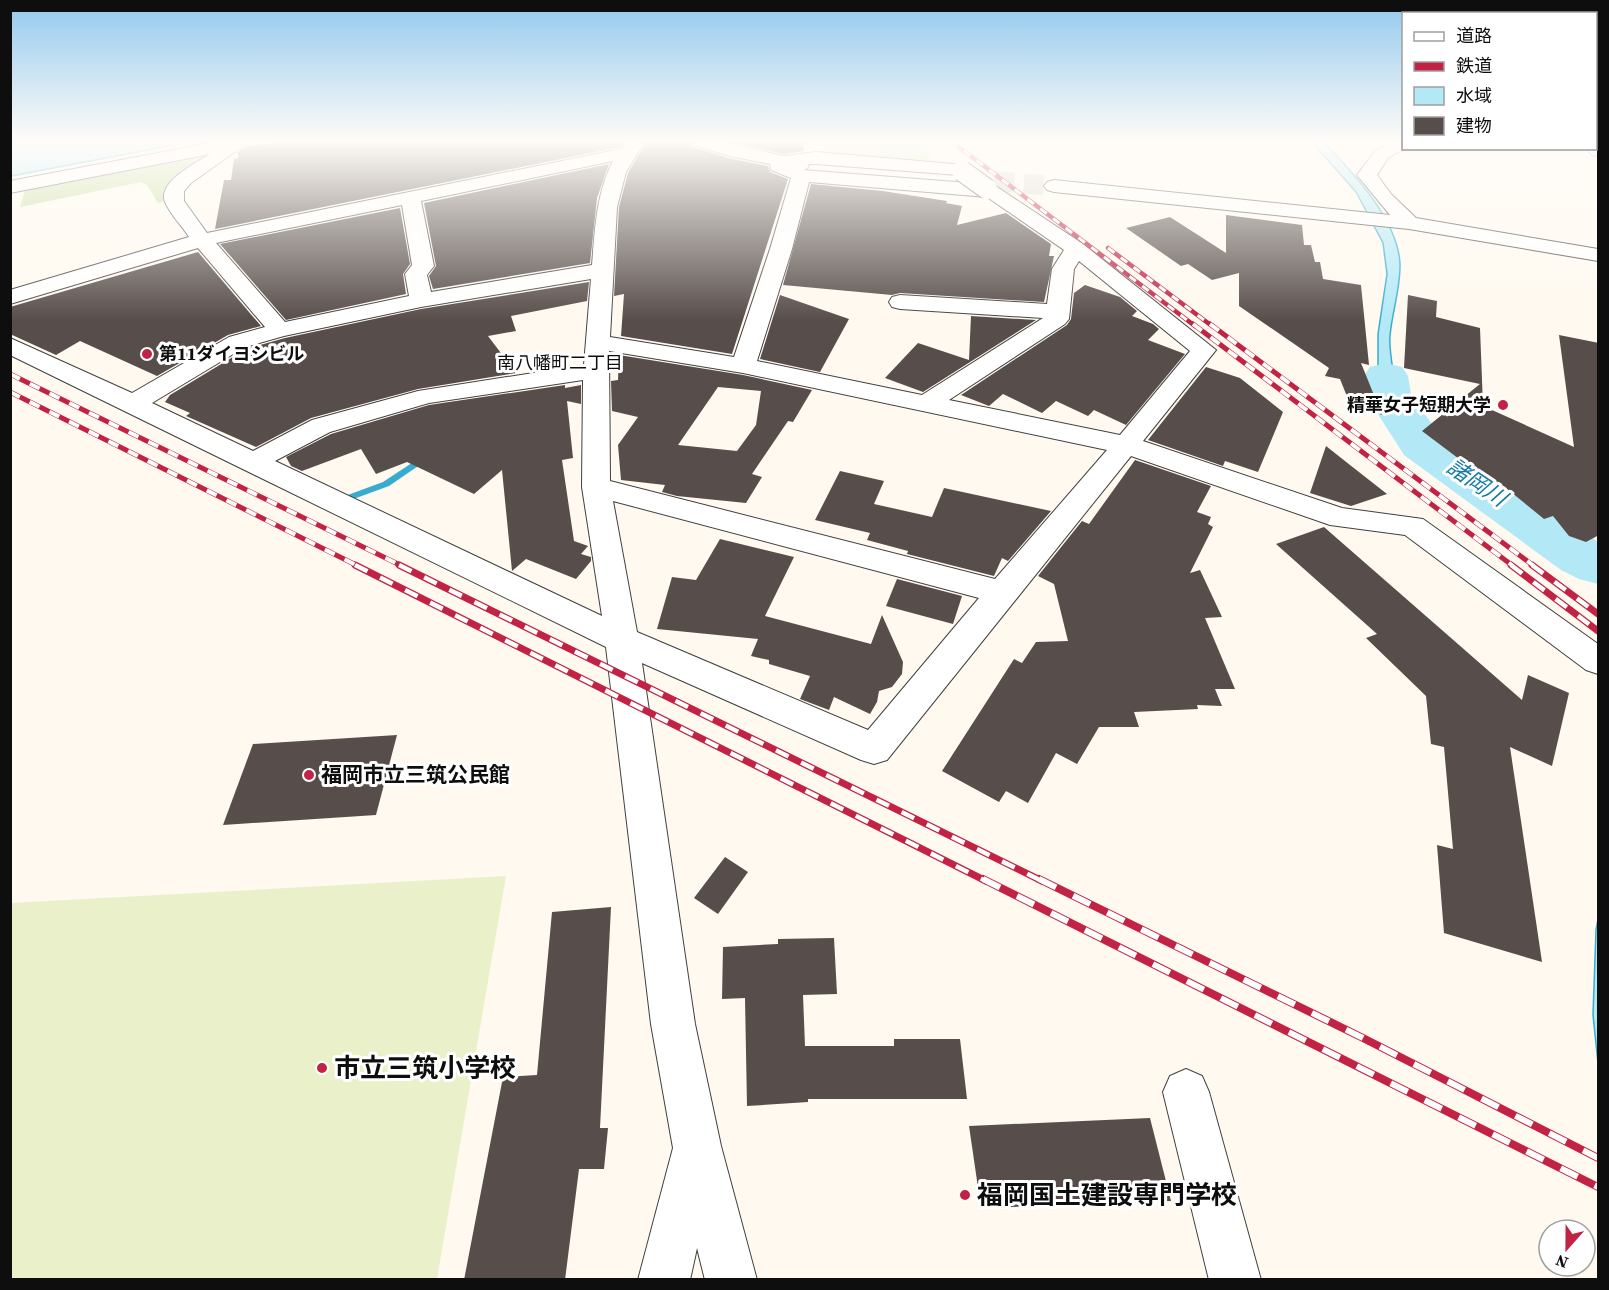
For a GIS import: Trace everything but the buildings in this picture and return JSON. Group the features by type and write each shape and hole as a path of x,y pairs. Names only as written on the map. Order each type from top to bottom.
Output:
{"street":[{"path":"174,201 202,240 280,330"},
{"path":"10,297 202,240 395,201"},
{"path":"412,201 423,266 416,274 421,300"},
{"path":"608,201 598,356 596,487 622,640 673,1024 697,1146 731,1280"},
{"path":"743,366 794,201"},
{"path":"10,345 622,640 874,749 1204,350 1076,248 1010,201"},
{"path":"1204,201 1409,223 1599,255"},
{"path":"1387,201 1409,223"},
{"path":"924,405 1057,319 1063,269 1076,248"},
{"path":"132,404 237,342 280,330 421,300 603,270"},
{"path":"900,302 1058,312"},
{"path":"254,462 321,426 427,396 598,356 743,366 1126,445 1340,518 1413,526 1599,661"},
{"path":"596,487 1002,592"},
{"path":"1186,1092 1235,1280"},
{"path":"664,1280 697,1146"}],"green space":[{"path":"22,201 48,201 20,207"},
{"name":"市立三筑小学校","path":"506,876 437,1279 11,1279 11,903"}],"water":[{"path":"1361,201 1374,201 1391,229 1397,246 1400,272 1390,341 1394,377 1378,374 1378,334 1387,274 1383,243"},
{"path":"1598,919 1598,1063 1593,1015"}],"waterway":[{"name":"諸岡川","path":"1386,376 1388,394 1421,444 1580,556 1598,565"},
{"path":"348,498 386,484 424,458"}],"railway":[{"path":"1030,201 1195,326"},
{"path":"1108,248 1212,326"},
{"path":"1193,324 1513,566"},
{"path":"1210,324 1534,566"},
{"path":"10,374 402,566"},
{"path":"10,392 358,566"},
{"path":"355,565 986,881"},
{"path":"399,565 1042,881"},
{"path":"1511,565 1598,631"},
{"path":"1532,565 1598,614"},
{"path":"983,879 1598,1187"},
{"path":"1039,879 1363,1038 1598,1158"}],"place":[{"name":"第11ダイヨシビル","path":"147,354"},
{"name":"精華女子短期大学","path":"1503,405"},
{"name":"福岡市立三筑公民館","path":"309,775"},
{"name":"市立三筑小学校","path":"322,1068"},
{"name":"福岡国土建設専門学校","path":"965,1195"}],"district":[{"name":"南八幡町二丁目","path":"560,363"}]}
